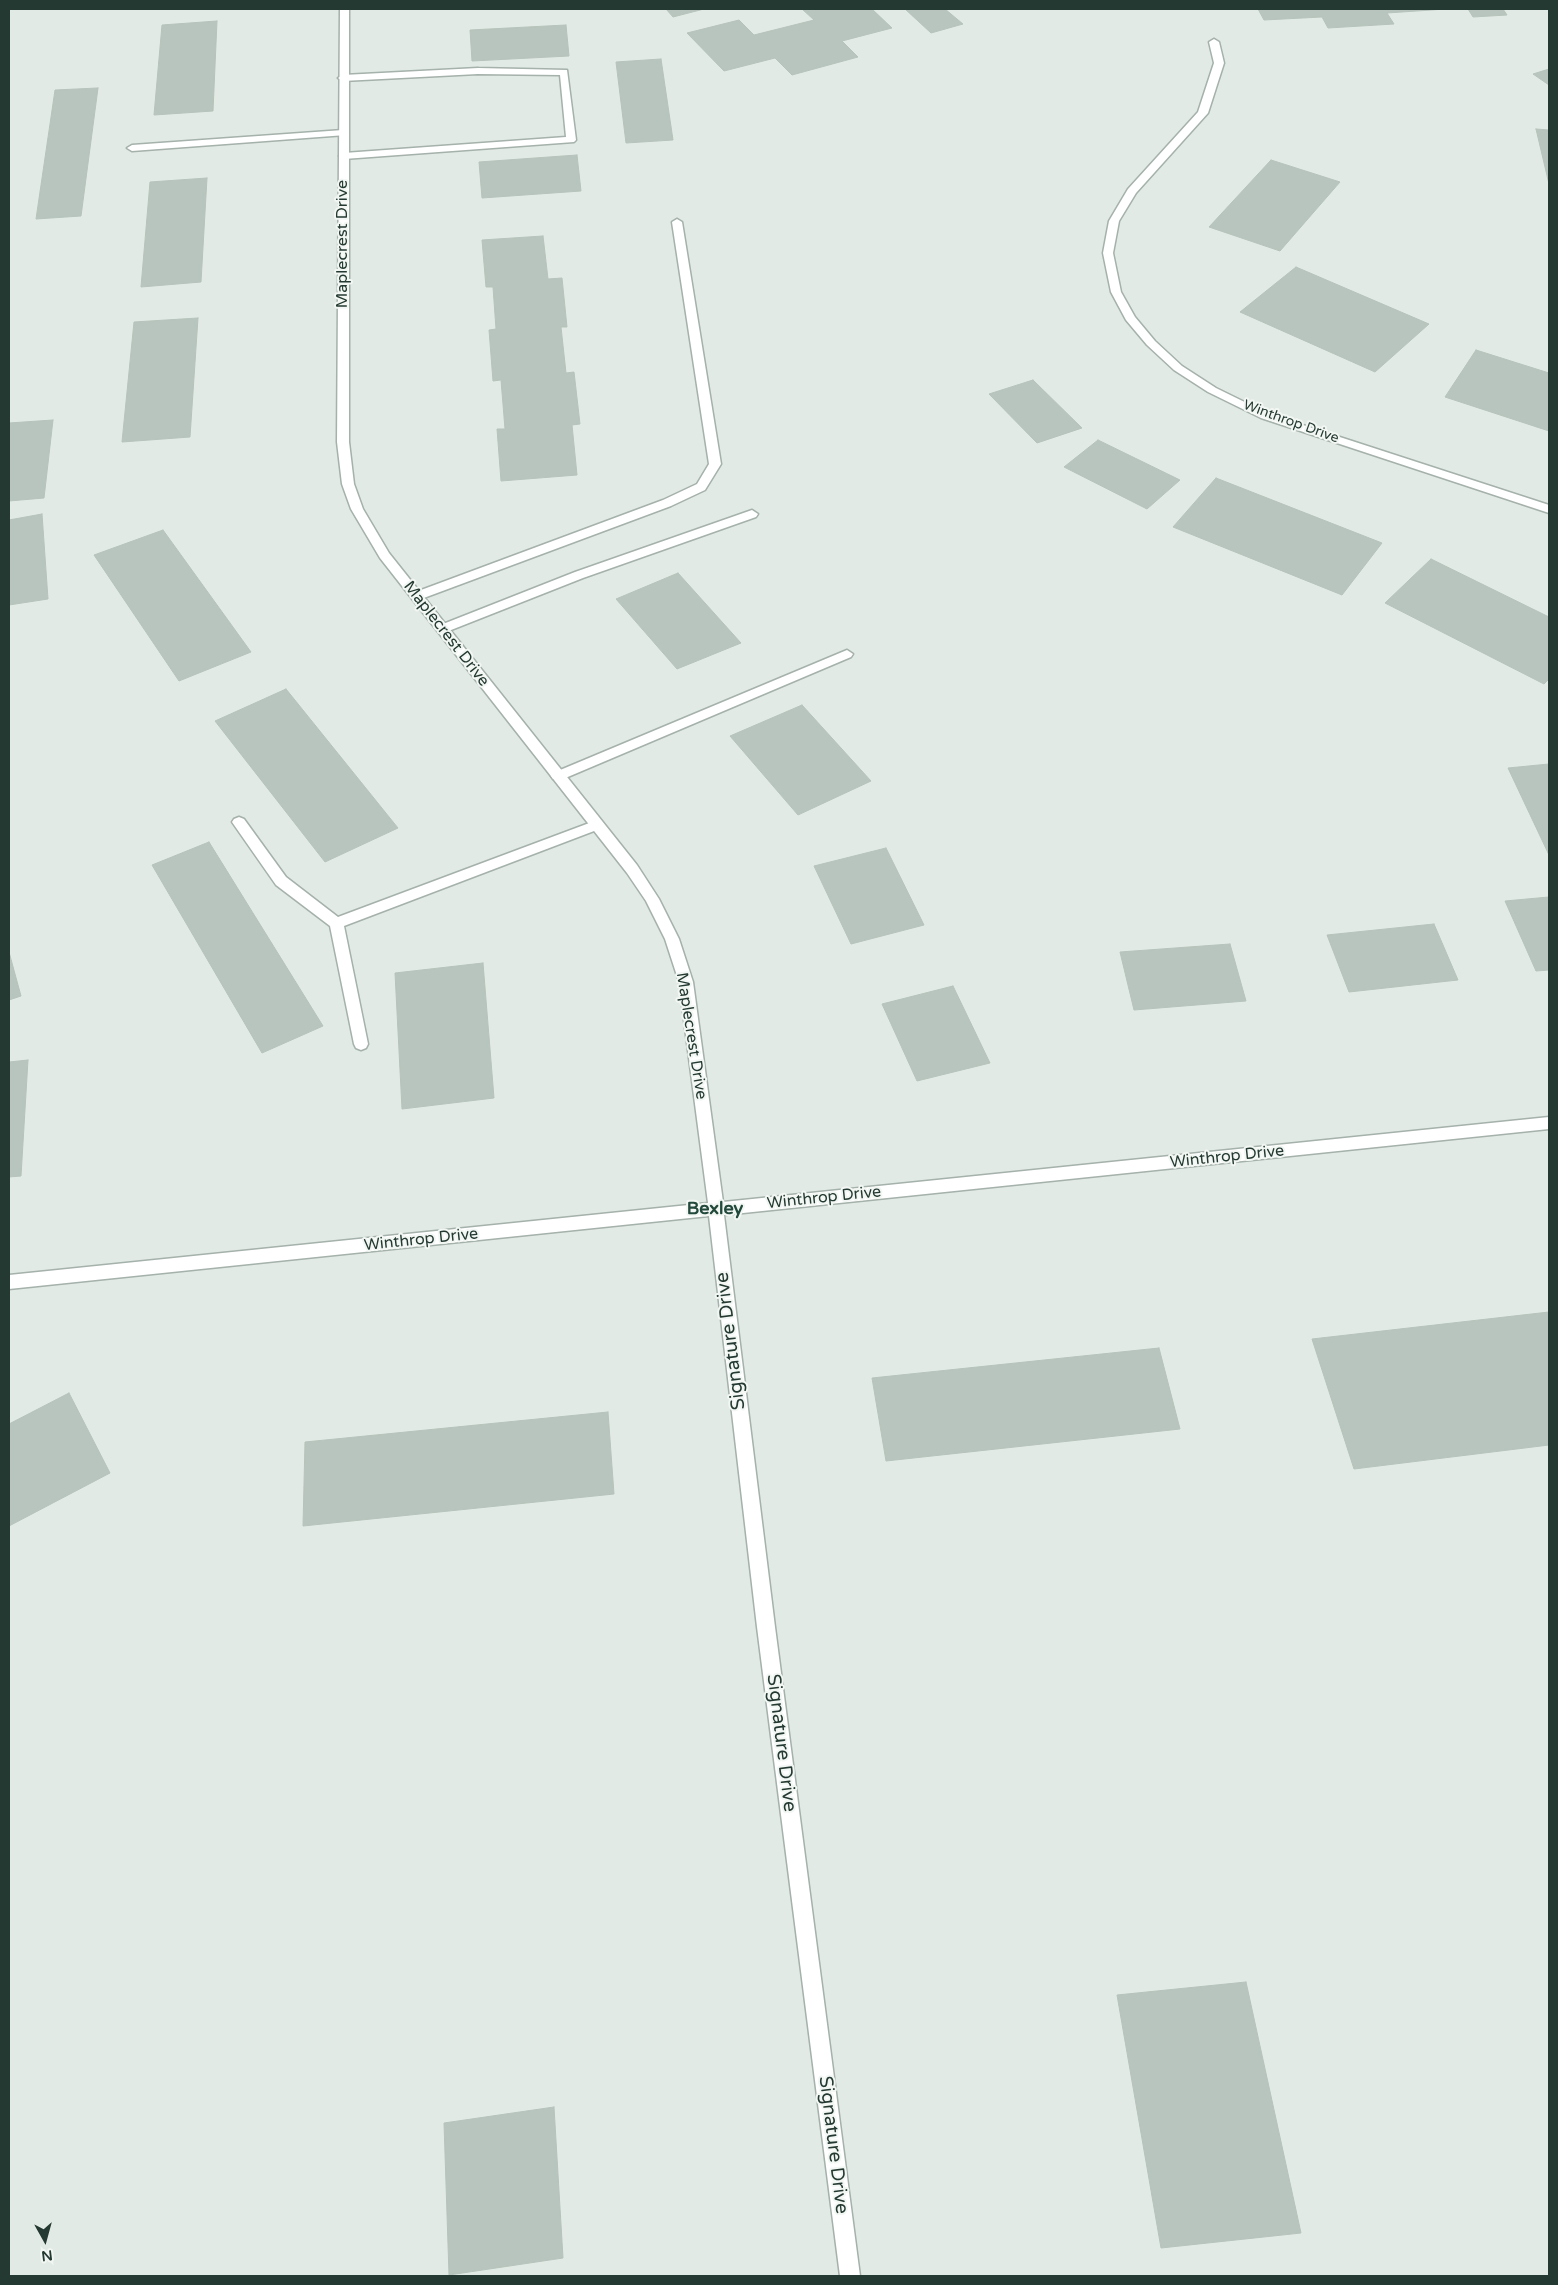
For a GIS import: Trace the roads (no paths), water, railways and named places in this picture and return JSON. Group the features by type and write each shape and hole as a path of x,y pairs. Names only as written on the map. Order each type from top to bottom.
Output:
{"street":[{"name":"Maplecrest Drive","path":"344,9 343,442 348,484 357,509 384,555 632,869 652,899 672,939 686,982 716,1209"},
{"name":"Winthrop Drive","path":"1214,42 1219,62 1209,99 1203,113 1188,132 1132,191 1114,221 1108,254 1116,292 1130,318 1151,343 1178,368 1212,390 1265,416 1549,509"},
{"path":"343,78 478,71 564,72 571,140 344,156"},
{"path":"132,148 344,133"},
{"path":"416,596 667,503 701,487 715,464 678,222"},
{"path":"442,629 579,574 752,514"},
{"path":"558,776 847,654"},
{"path":"238,822 281,881 336,923 361,1044"},
{"path":"336,923 597,825"},
{"name":"Winthrop Drive","path":"9,1282 1549,1123"},
{"name":"Signature Drive","path":"716,1209 766,1627 850,2276"}],"district":[{"name":"Bexley","path":"715,1209"}]}
